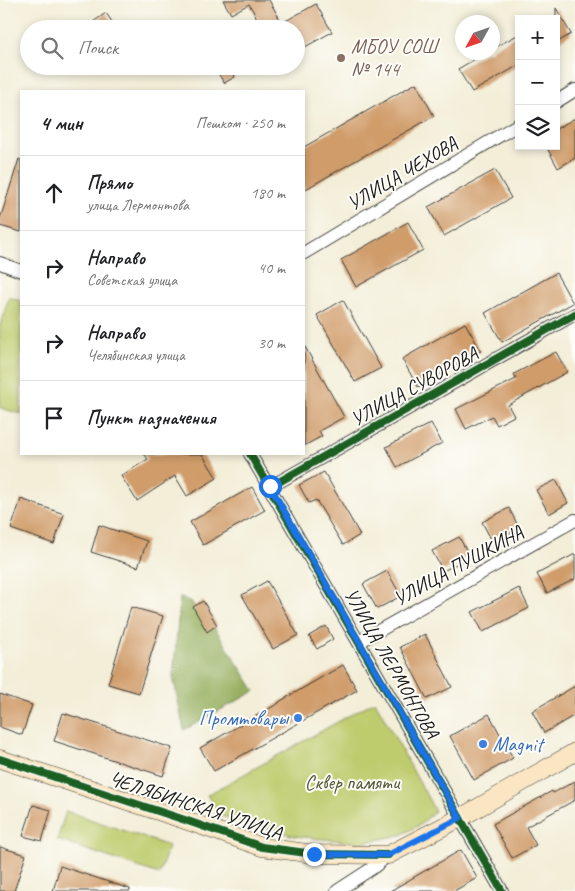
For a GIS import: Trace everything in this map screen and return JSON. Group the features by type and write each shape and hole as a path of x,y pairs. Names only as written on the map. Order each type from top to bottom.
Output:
{"street":[{"path":"560,99 575,90"},
{"name":"УЛИЦА ЧЕХОВА","path":"305,252 515,126"},
{"path":"0,263 20,271"},
{"name":"УЛИЦА СУВОРОВА","path":"270,486 575,314"},
{"name":"УЛИЦА ЛЕРМОНТОВА","path":"251,455 502,891"},
{"name":"УЛИЦА ПУШКИНА","path":"359,642 575,520"},
{"path":"337,891 374,867 388,855 460,818 575,752"},
{"name":"ЧЕЛЯБИНСКАЯ УЛИЦА","path":"0,758 262,847 314,854 388,855"}],"green space":[{"path":"9,297 20,301 20,414 0,408 0,325"},
{"path":"180,597 193,604 213,625 255,691 184,730 173,677"},
{"name":"Сквер памяти","path":"375,701 435,811 420,825 401,835 361,843 295,836 221,816 207,795"},
{"path":"66,811 169,846 159,874 57,840"}],"building":[{"path":"223,0 269,0 280,20 258,20 249,4 231,14"},
{"path":"316,4 332,32 305,47 305,20 287,20"},
{"path":"556,8 571,34 560,41 560,15 556,15"},
{"path":"106,13 111,20 96,20"},
{"path":"515,36 515,67 472,92 458,69 473,60 500,60 500,45"},
{"path":"219,75 234,75 235,77 224,83"},
{"path":"416,83 434,116 305,189 305,146"},
{"path":"575,118 575,158 558,168 548,150 560,150 560,127"},
{"path":"19,159 20,232 0,226 0,219"},
{"path":"495,170 511,198 444,236 428,207"},
{"path":"408,222 423,250 356,287 341,260"},
{"path":"556,273 573,303 502,342 485,313"},
{"path":"343,300 381,368 355,382 317,315"},
{"path":"465,323 481,351 418,387 402,359"},
{"path":"305,347 344,417 319,431 322,436 305,445"},
{"path":"556,352 567,372 508,405 514,416 497,425 492,416 466,429 456,409 516,379 514,374"},
{"path":"431,423 442,443 397,467 386,447"},
{"path":"145,455 203,455 217,478 187,496 175,476 137,501 121,476 148,459"},
{"path":"324,472 360,535 343,545 316,500 309,503 299,485"},
{"path":"556,480 568,503 549,514 536,490"},
{"path":"252,487 265,510 203,545 190,522"},
{"path":"21,499 64,514 54,544 11,529"},
{"path":"509,508 519,528 493,543 482,522"},
{"path":"99,525 147,541 138,567 91,552"},
{"path":"459,537 470,557 443,571 432,551"},
{"path":"575,554 575,579 547,593 537,574"},
{"path":"387,571 401,596 377,609 363,584"},
{"path":"267,581 298,635 273,649 242,595"},
{"path":"519,588 529,608 483,632 472,612"},
{"path":"203,601 217,625 207,632 193,607"},
{"path":"131,607 163,616 139,693 108,684"},
{"path":"326,626 333,639 317,649 309,636"},
{"path":"425,634 452,687 427,699 400,647"},
{"path":"343,665 357,690 214,771 200,748"},
{"path":"575,686 575,715 544,733 532,711"},
{"path":"0,694 32,705 22,735 0,727"},
{"path":"63,713 172,748 163,776 54,741"},
{"path":"489,714 513,758 474,780 450,736"},
{"path":"575,781 575,800 526,827 536,845 512,858 493,824 552,791 553,793"},
{"path":"33,805 51,810 42,841 23,836"},
{"path":"0,847 26,855 14,891 0,891"},
{"path":"461,850 477,878 454,891 390,891"},
{"path":"60,866 130,889 130,891 53,891"}],"cycle path":[{"path":"270,487 575,314"},
{"path":"251,455 502,891"},
{"path":"0,759 262,847 314,854 388,855"}],"place":[{"name":"МБОУ СОШ № 144","path":"341,58"},
{"name":"Промтовары","path":"298,718"},
{"name":"Magnit","path":"483,744"}],"route":[{"path":"270,486 460,818 388,855 314,854"}]}
